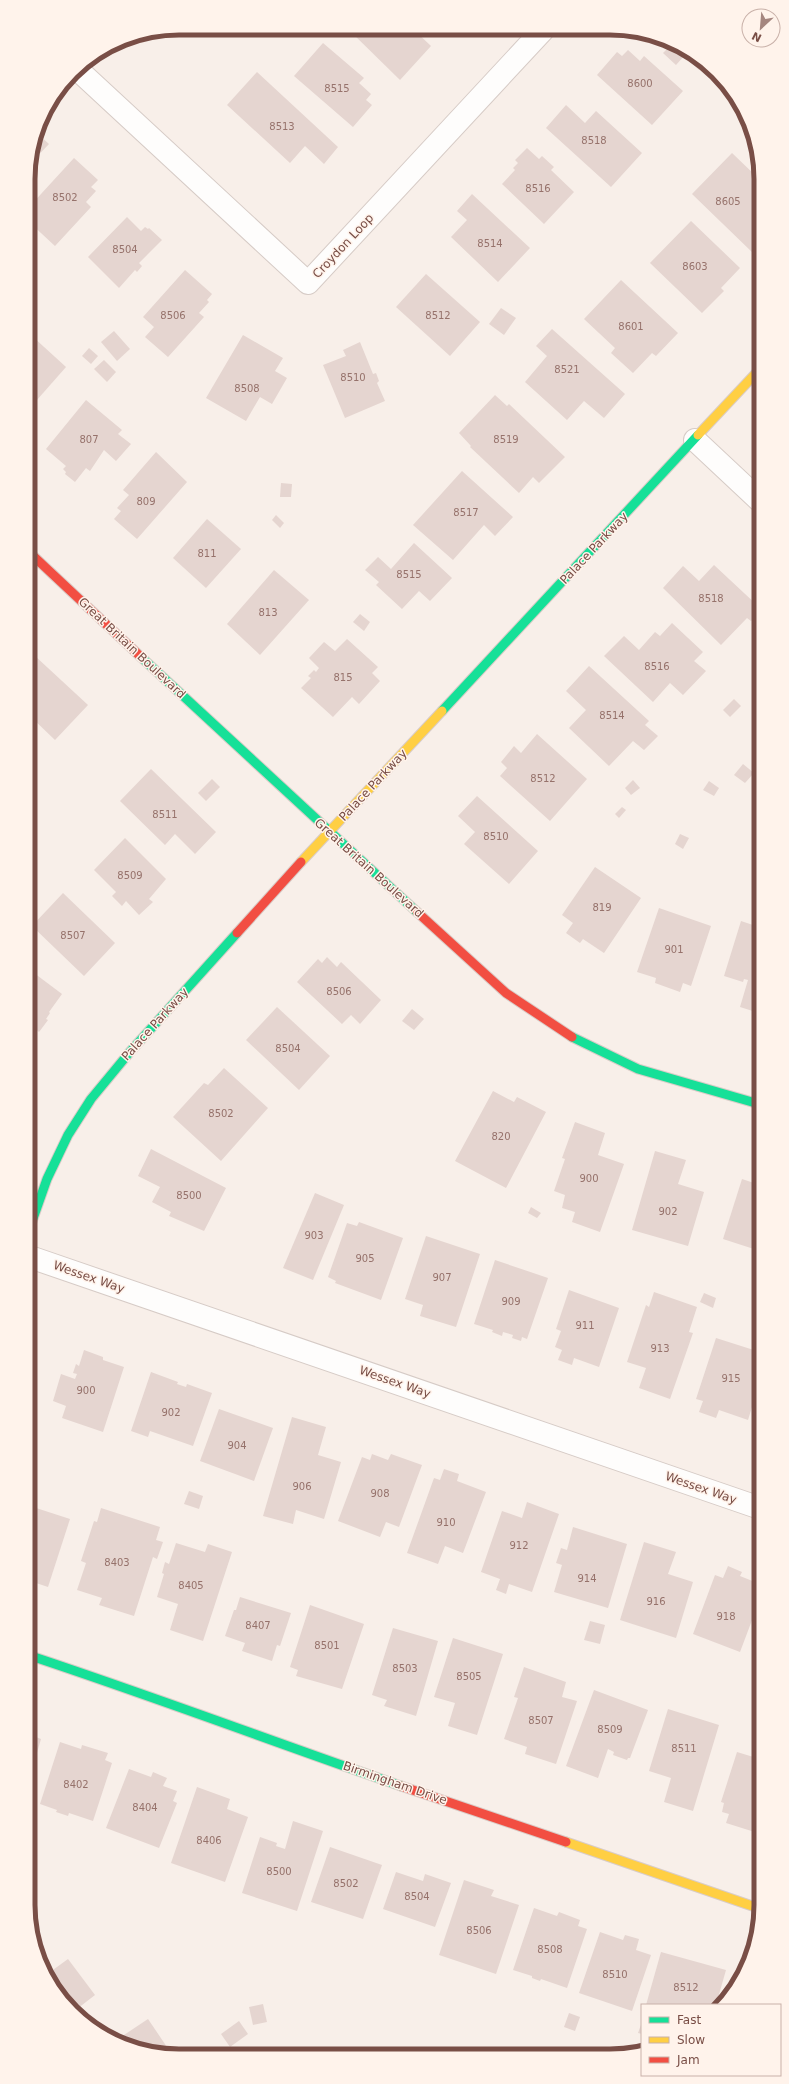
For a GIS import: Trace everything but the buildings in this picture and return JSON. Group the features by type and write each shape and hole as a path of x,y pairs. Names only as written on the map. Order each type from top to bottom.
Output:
{"street":[{"name":"Croydon Loop","path":"81,73 308,283 538,35"},
{"name":"Palace Parkway","path":"35,1213 47,1179 68,1135 91,1099 129,1053 329,832 754,375"},
{"path":"695,440 754,495"},
{"name":"Great Britain Boulevard","path":"35,563 506,993 568,1035 638,1069 754,1102"},
{"name":"Wessex Way","path":"35,1259 754,1506"},
{"name":"Birmingham Drive","path":"35,1658 122,1686 253,1734 754,1907"}],"traffic: fast":[{"path":"442,711 698,435"},
{"path":"141,657 417,912"},
{"path":"35,1213 47,1179 68,1135 91,1099 129,1053 237,933"},
{"path":"572,1037 638,1069 754,1103"},
{"path":"35,1657 401,1786"}],"traffic: slow":[{"path":"698,435 754,375"},
{"path":"301,862 442,711"},
{"path":"566,1842 754,1907"}],"traffic: jam":[{"path":"35,558 141,657"},
{"path":"237,933 301,862"},
{"path":"417,912 506,993 572,1037"},
{"path":"401,1786 566,1842"}]}
